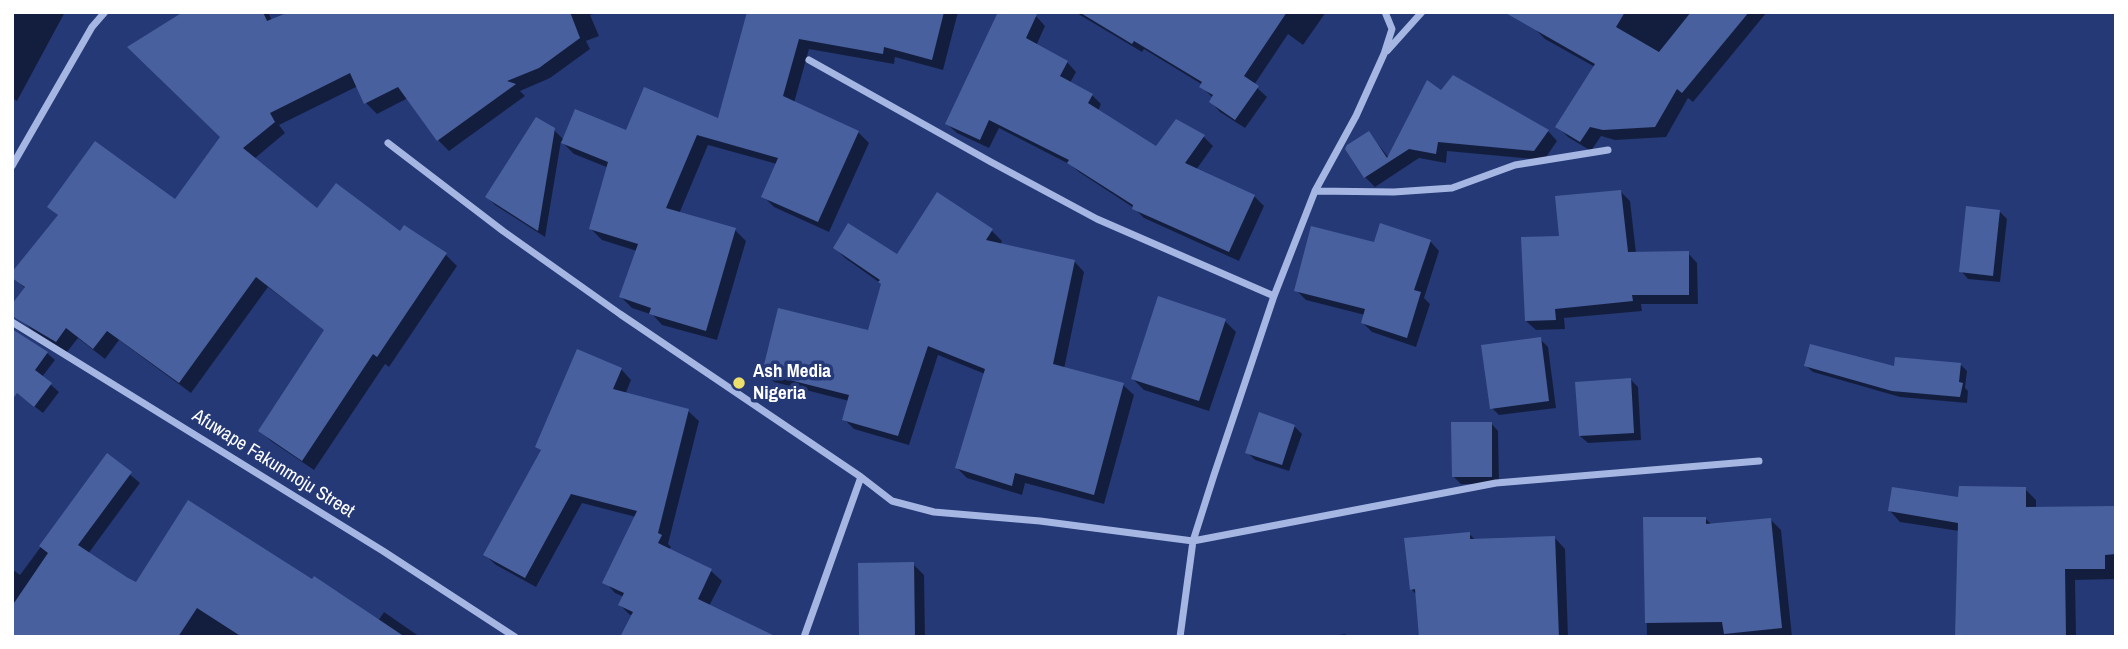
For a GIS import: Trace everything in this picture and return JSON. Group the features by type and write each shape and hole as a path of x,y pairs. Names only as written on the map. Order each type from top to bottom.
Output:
{"street":[{"path":"12,166 92,27 105,12"},
{"path":"1180,637 1193,541 1274,296 1315,191 1356,116 1384,54 1392,29 1385,12"},
{"path":"1384,54 1422,12"},
{"path":"808,60 1097,219 1274,296"},
{"path":"388,144 503,231 620,314 861,477 892,501 934,512 1040,521 1193,541 1496,483 1759,461"},
{"path":"1315,191 1394,192 1452,188 1515,165 1608,150"},
{"name":"Afuwape Fakunmoju Street","path":"12,322 383,551 515,637"},
{"path":"804,637 861,477"}],"building":[{"path":"183,12 263,12 267,21 289,12 570,12 580,38 539,68 507,81 516,84 437,141 398,87 364,104 350,73 270,113 275,122 243,148 317,208 336,183 400,231 404,225 447,253 377,357 373,354 302,461 258,431 324,330 256,277 179,383 107,331 93,349 66,328 56,342 12,316 12,304 25,287 12,278 12,272 58,215 47,207 95,141 175,199 220,137 127,47"},
{"path":"747,12 944,12 932,60 884,47 883,54 799,39 783,96 859,131 818,222 761,197 778,158 697,135 666,208 736,228 706,331 649,314 651,308 619,297 638,244 589,229 608,162 561,143 575,109 626,130 644,87 718,118"},
{"path":"998,12 1038,12 1026,38 1068,61 1060,76 1093,94 1088,103 1156,146 1176,119 1205,135 1185,163 1255,195 1229,252 1132,209 1133,205 1067,163 1069,160 989,120 980,140 945,124"},
{"path":"1079,12 1287,12 1244,76 1259,86 1235,120 1209,102 1213,95 1199,87 1202,82"},
{"path":"1504,12 1625,12 1616,27 1659,52 1691,12 1749,12 1682,93 1677,89 1655,127 1603,130 1590,127 1580,142 1555,127 1595,64"},
{"path":"1453,75 1549,130 1534,151 1438,142 1436,154 1409,149 1364,178 1345,149 1347,145 1369,131 1387,158 1427,80 1441,90"},
{"path":"536,117 555,128 538,231 485,197"},
{"path":"1621,190 1628,252 1689,251 1689,295 1632,295 1633,301 1555,309 1556,320 1525,321 1521,237 1559,236 1555,196"},
{"path":"937,192 993,229 986,240 1075,260 1053,364 1124,383 1094,495 1015,473 1012,486 955,468 985,369 928,346 898,436 842,420 849,395 762,373 778,308 868,330 880,280 833,248 848,223 897,254"},
{"path":"1966,206 2000,210 1993,276 1959,272"},
{"path":"1380,223 1431,240 1414,290 1421,292 1407,338 1361,323 1365,309 1294,291 1311,226 1374,242"},
{"path":"1158,296 1226,319 1199,401 1131,379"},
{"path":"12,329 48,352 35,370 52,383 34,407 17,393 12,400"},
{"path":"1541,337 1549,401 1490,409 1481,345"},
{"path":"1810,344 1894,366 1895,357 1961,363 1959,382 1963,383 1960,397 1892,391 1804,366"},
{"path":"577,349 622,368 613,389 689,409 658,533 662,535 658,543 712,569 698,599 777,637 620,637 633,612 618,605 624,593 602,583 637,511 571,494 525,578 483,555 541,450 535,447"},
{"path":"1631,378 1634,433 1579,436 1575,382"},
{"path":"1259,412 1295,425 1282,465 1245,453"},
{"path":"1451,422 1492,422 1492,477 1452,477"},
{"path":"107,453 132,472 78,545 128,578 136,582 188,500 312,579 314,576 405,637 242,637 197,608 178,637 12,637 12,606 48,553 39,546"},
{"path":"1959,486 2026,487 2026,507 2116,506 2116,554 2105,555 2105,569 2065,569 2066,637 1955,637 1958,523 1888,511 1892,487 1958,497"},
{"path":"1643,517 1706,517 1706,524 1771,518 1782,628 1724,634 1722,622 1645,623"},
{"path":"1470,532 1470,539 1555,536 1559,637 1419,637 1415,589 1410,590 1404,538"},
{"path":"914,562 915,637 859,637 858,563"}],"place":[{"name":"Ash Media Nigeria","path":"739,383"}]}
